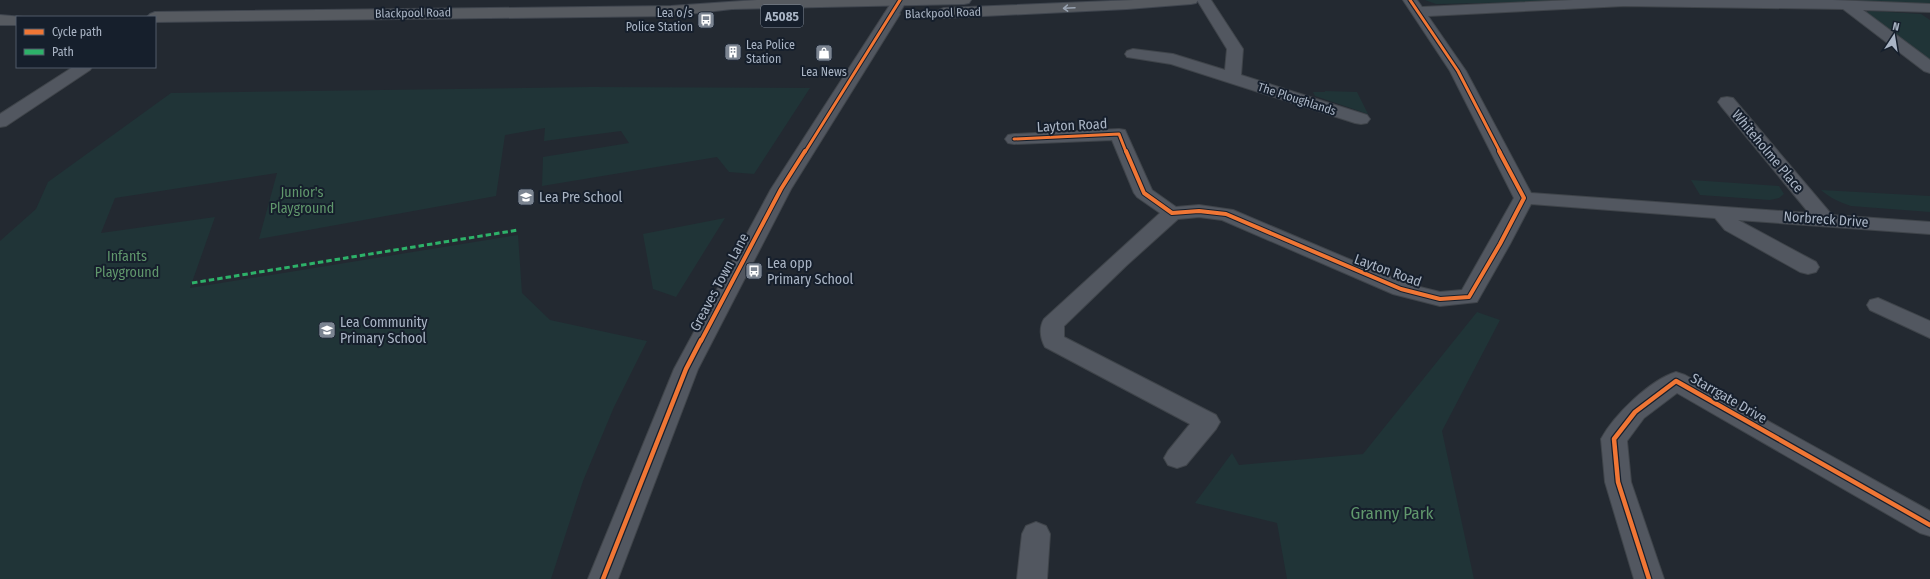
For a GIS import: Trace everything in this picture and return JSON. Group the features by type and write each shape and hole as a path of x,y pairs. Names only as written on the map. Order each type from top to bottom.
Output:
{"highway":[{"name":"Blackpool Road","path":"157,18 671,11 725,18 964,0"},
{"name":"Blackpool Road","path":"897,5 1127,5 1191,0"},
{"path":"0,20 16,20"}],"street":[{"path":"1204,0 1235,49 1232,78"},
{"path":"1415,6 1624,2 1846,5 1929,9"},
{"name":"Greaves Town Lane","path":"603,579 686,369 781,189 897,5"},
{"path":"1846,5 1930,68"},
{"path":"1415,6 1458,71 1524,198"},
{"name":"The Ploughlands","path":"1133,54 1173,59 1361,119"},
{"path":"0,122 82,68"},
{"name":"Whiteholme Place","path":"1727,102 1825,219"},
{"name":"Layton Road","path":"1014,139 1119,134 1144,193 1172,214 1199,211 1226,214 1401,289 1440,299 1469,297 1500,244 1524,198"},
{"name":"Norbreck Drive","path":"1524,198 1825,219 1930,228"},
{"path":"1721,212 1732,226 1808,267"},
{"path":"1172,214 1119,260 1052,324 1053,341 1207,422 1177,458"},
{"path":"1878,305 1930,330"},
{"name":"Starrgate Drive","path":"1649,579 1618,482 1614,439 1635,412 1676,381 1930,525"},
{"path":"1032,579 1036,534"}],"green space":[{"path":"1425,0 1614,0 1436,4"},
{"path":"1699,0 1930,0 1930,4"},
{"path":"1872,11 1921,14 1930,20 1930,61 1865,12"},
{"name":"Lea Community Primary School","path":"591,87 810,88 754,174 729,172 717,157 542,186 543,157 629,143 621,131 544,141 545,128 505,135 496,196 259,239 277,173 115,198 101,233 215,217 190,288 518,235 522,293 550,320 647,341 614,407 583,481 551,579 0,579 0,241 36,209 48,182 171,93"},
{"path":"1313,92 1357,92 1368,114 1315,96"},
{"path":"1691,180 1779,186 1784,194 1779,198 1770,200 1700,195"},
{"path":"1821,190 1930,196 1930,212 1851,206 1835,200"},
{"path":"725,218 676,297 653,289 643,234"},
{"name":"Granny Park","path":"1477,312 1500,320 1442,431 1474,579 1287,579 1277,523 1195,503 1232,453 1239,465 1363,454"}],"marked path":[{"path":"192,283 518,230"}],"cycle path":[{"path":"603,579 686,369 781,189 900,0"},
{"path":"1014,139 1119,134 1144,193 1172,213 1199,211 1226,214 1401,289 1440,299 1469,297 1500,244 1524,198 1458,71 1410,0"},
{"path":"1649,579 1618,482 1614,439 1635,412 1676,381 1930,525"}],"place":[{"name":"Lea o/s Police Station","path":"706,20"},
{"name":"Lea Police Station","path":"733,52"},
{"name":"Lea News","path":"824,53"},
{"name":"Lea Pre School","path":"526,197"},
{"name":"Lea opp Primary School","path":"754,271"},
{"name":"Lea Community Primary School","path":"327,330"}],"park label":[{"name":"Junior's Playground","path":"302,200"},
{"name":"Infants Playground","path":"127,264"}]}
